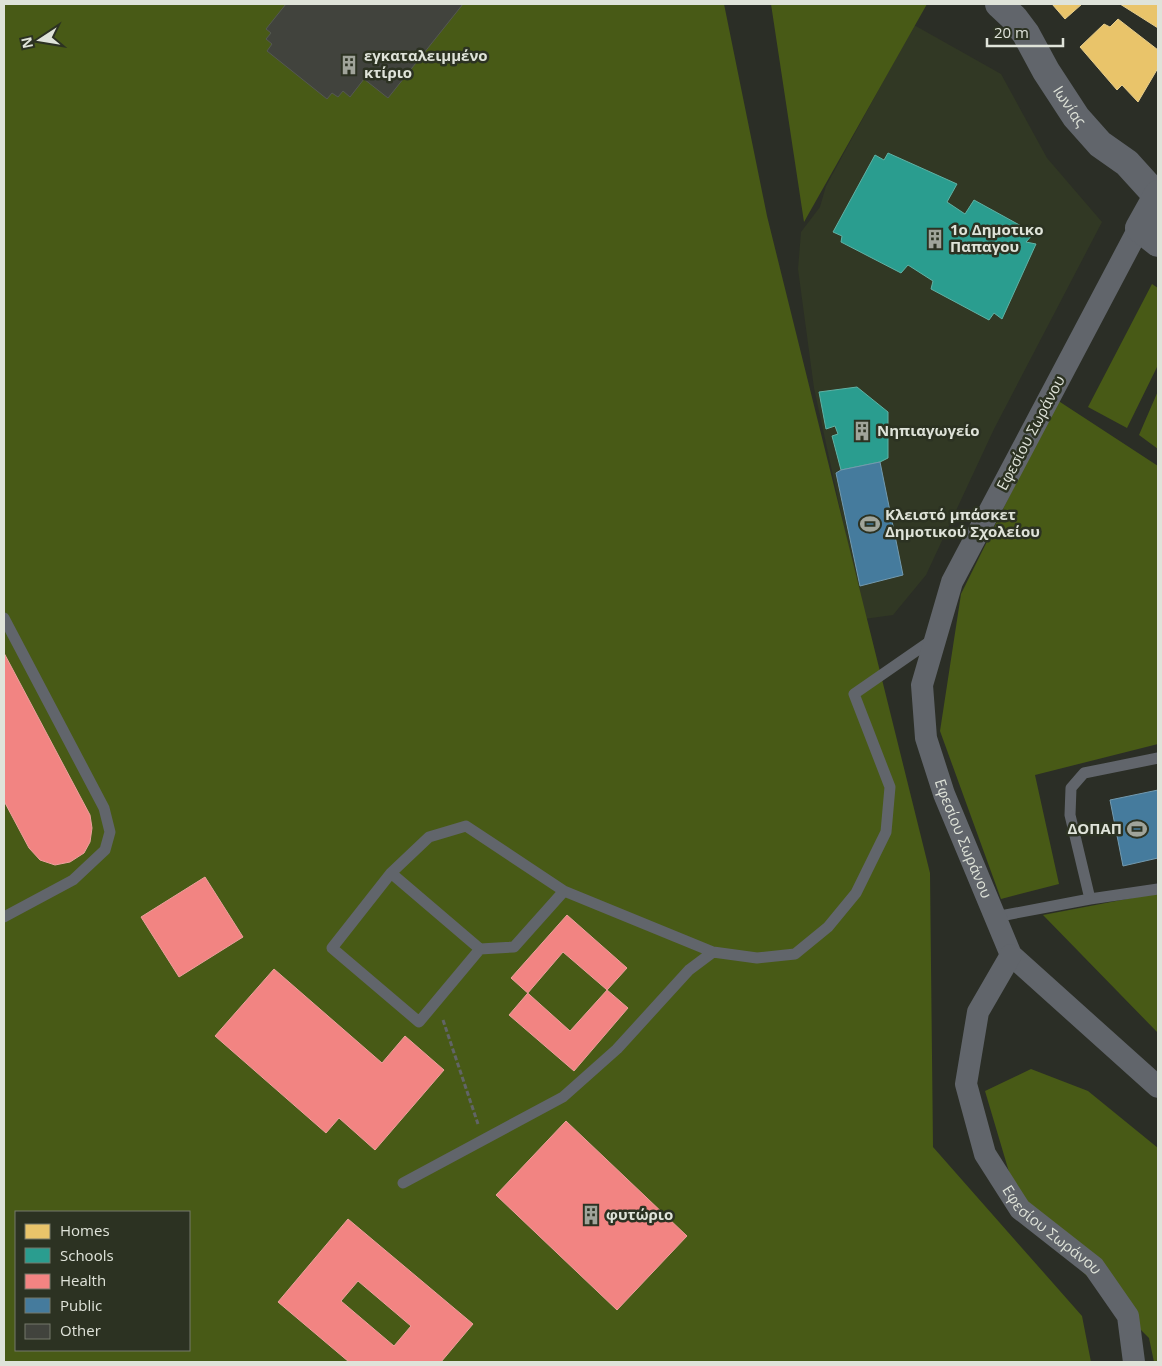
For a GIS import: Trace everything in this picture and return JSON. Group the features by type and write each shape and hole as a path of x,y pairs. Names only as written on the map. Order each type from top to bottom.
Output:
{"street":[{"name":"Ιωνίας","path":"999,4 1014,18 1026,34 1046,71 1076,117 1100,144 1127,163 1158,195"},
{"path":"1149,236 1158,195"},
{"name":"Εφεσίου Σωράνου","path":"1149,236 952,582 922,685 926,738 944,794 1011,955 1158,1087"},
{"name":"Εφεσίου Σωράνου","path":"1011,955 978,1012 966,1084 985,1154 1020,1209 1094,1267 1100,1275 1128,1316 1134,1362"}],"lane":[{"path":"4,618 104,808 110,832 104,850 73,880 4,917"},
{"path":"480,949 419,1022 332,948 391,873 429,837 466,826 564,891 713,952 757,958 795,954 828,927 856,893 886,832 890,787 854,694 936,637"},
{"path":"1090,899 1070,815 1071,788 1084,773 1158,758"},
{"path":"391,873 480,949 514,947 564,891"},
{"path":"995,917 1090,899 1158,889"},
{"path":"403,1183 564,1097 617,1049 689,970 713,952"}],"path":[{"path":"437,1001 483,1140"}],"shaded area":[{"path":"914,25 1001,74 1047,158 1102,222 994,429 926,575 893,615 864,619 814,388 798,269 801,232 820,207 826,186"}],"green space":[{"path":"4,4 724,4 767,216 930,873 933,1147 1082,1316 1091,1362 4,1362"},
{"path":"771,4 927,4 804,222"},
{"path":"1152,284 1158,288 1158,365 1127,428 1088,407"},
{"path":"1158,391 1158,449 1139,435"},
{"path":"1057,400 1158,466 1158,744 1035,775 1059,884 1001,899 940,731 961,594"},
{"path":"1158,893 1158,1033 1043,915"},
{"path":"1031,1069 1088,1091 1158,1148 1158,1362 1154,1362 1149,1338 1020,1209 985,1091"}],"building: Homes":[{"path":"1052,4 1082,4 1065,19"},
{"path":"1120,4 1158,4 1158,28"},
{"path":"1118,19 1158,50 1158,68 1138,102 1122,85 1117,90 1080,47 1104,24 1110,27"}],"building: Schools":[{"name":"1ο Δημοτικο Παπαγου","path":"888,153 957,184 947,202 965,214 974,200 1034,233 1026,242 1036,244 1002,319 994,313 989,320 931,289 933,281 908,265 901,273 841,242 842,236 833,232 875,155 884,160"},
{"name":"Νηπιαγωγείο","path":"857,387 888,412 888,458 880,462 841,470 832,436 838,434 835,426 826,429 819,392"}],"building: Health":[{"path":"4,653 90,815 92,828 90,842 84,853 70,862 55,865 40,860 29,848 4,801"},
{"path":"205,877 243,937 179,977 141,917"},
{"path":"567,915 627,968 570,1031 511,978"},
{"path":"563,952 628,1008 574,1071 509,1015"},
{"path":"274,969 382,1063 405,1036 444,1070 375,1150 339,1118 326,1133 215,1036"},
{"name":"φυτώριο","path":"566,1121 687,1236 617,1310 496,1195"},
{"path":"348,1219 473,1324 441,1362 349,1362 278,1302","holes":["358,1281 411,1326 394,1346 341,1301"]}],"building: Public":[{"name":"Κλειστό μπάσκετ Δημοτικού Σχολείου","path":"880,462 903,575 860,586 836,473 841,470"},
{"name":"ΔΟΠΑΠ","path":"1158,790 1158,858 1123,866 1110,800"}],"building: Other":[{"name":"εγκαταλειμμένο κτίριο","path":"286,4 463,4 388,98 364,79 350,97 343,91 338,97 332,93 327,99 267,51 272,44 266,39 271,33 266,29"}],"place":[{"name":"εγκαταλειμμένο κτίριο","path":"349,65"},
{"name":"1ο Δημοτικο Παπαγου","path":"935,239"},
{"name":"Νηπιαγωγείο","path":"862,431"},
{"name":"Κλειστό μπάσκετ Δημοτικού Σχολείου","path":"870,524"},
{"name":"ΔΟΠΑΠ","path":"1137,829"},
{"name":"φυτώριο","path":"591,1215"}]}
